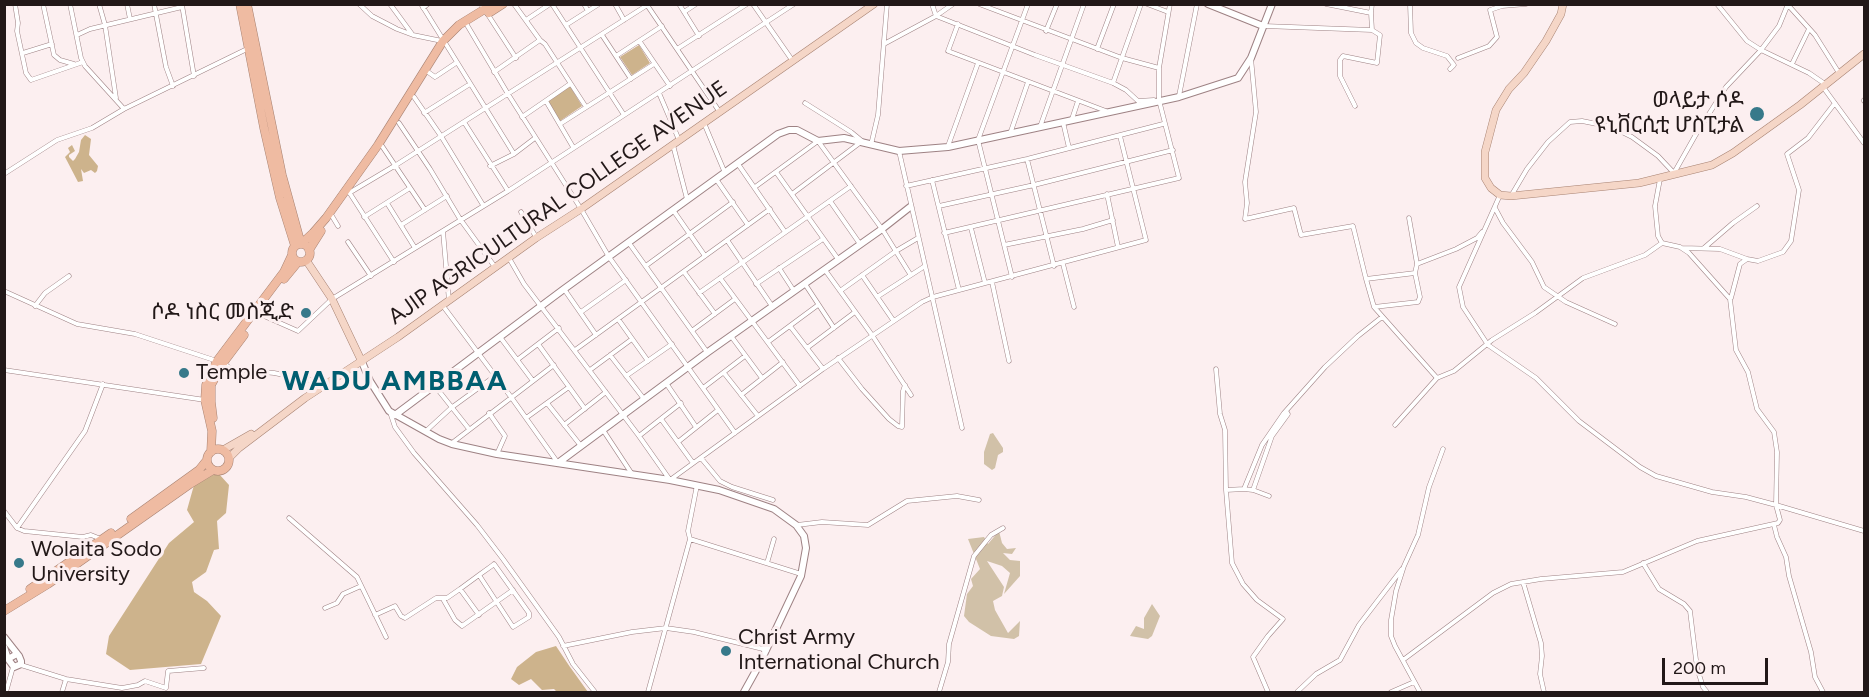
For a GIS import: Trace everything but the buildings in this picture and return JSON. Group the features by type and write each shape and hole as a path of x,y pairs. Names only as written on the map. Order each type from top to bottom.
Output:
{"highway":[{"path":"240,4 298,245"},
{"path":"247,4 252,47"},
{"path":"215,453 204,400 206,385 220,362 257,314 309,255 309,250 444,43 459,25 493,4"},
{"path":"257,314 298,245 313,233 399,123 444,43 467,26 484,9 503,4"},
{"path":"298,245 309,250"},
{"path":"292,255 302,261"},
{"path":"213,470 215,453 210,393 220,362"},
{"path":"4,611 195,480 213,470 225,469 229,458 215,453"},
{"path":"4,605 103,542 199,470 215,453"}],"main road":[{"path":"1208,4 1263,26"},
{"path":"392,413 435,386 564,288 630,243 778,134 798,130 818,141 844,138 899,151 948,147 1179,97 1232,81 1243,74 1272,4"},
{"path":"1563,4 1561,14 1546,41 1496,110 1485,152 1485,178 1491,188 1500,195 1511,196 1639,183 1712,165 1733,153 1825,86 1864,54"},
{"name":"AJIP AGRICULTURAL COLLEGE AVENUE","path":"262,430 446,304 536,238 793,62 870,6"},
{"path":"558,463 708,352 882,230 910,207"},
{"path":"302,261 333,299 370,381 392,413 426,432 452,444 497,454 670,480 719,490 761,503 783,514 796,525 804,536 806,548 802,574 767,650 744,693"},
{"path":"215,453 262,430"},
{"path":"229,458 262,430"},
{"path":"4,637 17,654 17,665 6,660"},
{"path":"4,647 6,660"},
{"path":"6,660 17,654"}],"street":[{"path":"15,4 17,31 26,73 32,80 83,62"},
{"path":"43,4 54,55 60,60 76,65"},
{"path":"70,4 83,62 124,109"},
{"path":"99,4 105,26 116,100"},
{"path":"127,4 130,19"},
{"path":"154,4 166,67 173,86"},
{"path":"359,4 388,26 444,43"},
{"path":"390,4 413,35"},
{"path":"428,4 422,6 514,154"},
{"path":"514,4 586,107"},
{"path":"526,20 551,4 624,115"},
{"path":"584,4 588,11"},
{"path":"566,25 599,4"},
{"path":"615,4 624,20"},
{"path":"679,4 699,36"},
{"path":"684,12 696,4"},
{"path":"677,49 747,4"},
{"path":"753,4 793,62"},
{"path":"257,314 298,331 333,299 508,191 794,4"},
{"path":"792,194 866,144 878,115 887,4"},
{"path":"932,4 936,16"},
{"path":"883,44 936,16 953,4"},
{"path":"979,4 1046,31 1122,58 1159,68"},
{"path":"995,10 998,4"},
{"path":"1012,277 978,140 1028,4"},
{"path":"1046,31 1057,4"},
{"path":"1040,127 1084,4"},
{"path":"1097,49 1114,4"},
{"path":"1113,83 1141,4"},
{"path":"1147,4 1168,12"},
{"path":"944,233 1179,178 1158,100 1159,68 1170,4"},
{"path":"1179,97 1197,4"},
{"path":"1326,4 1371,14"},
{"path":"1372,4 1372,30"},
{"path":"1410,4 1411,33 1416,43 1423,48 1448,56 1454,65 1450,69"},
{"path":"1458,58 1489,46 1497,37 1490,10 1502,6 1526,4"},
{"path":"1724,4 1718,7 1747,41 1792,64 1825,86 1864,143"},
{"path":"394,262 347,191 396,165 648,5 719,111"},
{"path":"1511,196 1548,142 1570,122 1581,121 1612,127 1632,137 1658,156 1674,173 1726,87 1761,50 1779,26 1788,5 1809,29 1840,73"},
{"path":"77,35 182,6 194,76"},
{"path":"484,9 516,58"},
{"path":"936,16 1113,83 1138,100 1158,100"},
{"path":"958,24 948,51 1107,111"},
{"path":"467,26 609,256 735,433"},
{"path":"616,56 662,26"},
{"path":"1263,26 1372,30 1380,35 1377,63 1343,56 1341,60 1340,76 1355,106"},
{"path":"1792,64 1809,29"},
{"path":"602,35 631,79"},
{"path":"494,72 540,40"},
{"path":"640,42 670,86"},
{"path":"23,54 52,44"},
{"path":"4,174 57,140 92,128 124,109 252,47"},
{"path":"1251,58 1256,112 1245,182 1247,202 1245,219 1294,208 1301,236 1353,226 1374,307 1437,378"},
{"path":"428,72 435,77 456,63"},
{"path":"948,147 978,63"},
{"path":"560,124 654,64"},
{"path":"1010,134 1028,82"},
{"path":"424,113 470,84"},
{"path":"522,117 570,84"},
{"path":"659,93 676,142 687,200"},
{"path":"414,97 483,205"},
{"path":"546,101 573,147"},
{"path":"1072,119 1078,101"},
{"path":"805,103 866,144"},
{"path":"1660,178 1655,206 1655,222 1662,243 1682,248 1720,249 1758,261 1783,252 1791,241 1799,190 1787,154 1808,138 1835,103"},
{"path":"1063,121 1069,148"},
{"path":"464,122 508,191"},
{"path":"703,122 725,173"},
{"path":"399,123 460,219 495,268"},
{"path":"906,186 1027,159 1163,124"},
{"path":"508,258 524,284 576,350 670,480 872,334 933,297 1146,240 1120,136"},
{"path":"490,166 514,154 535,138"},
{"path":"755,187 818,141 882,230 910,274"},
{"path":"382,146 425,210"},
{"path":"939,206 1173,150"},
{"path":"899,151 962,428"},
{"path":"1027,159 1054,266"},
{"path":"738,164 785,232"},
{"path":"776,172 838,260"},
{"path":"716,179 748,225"},
{"path":"932,180 959,290"},
{"path":"699,293 851,186"},
{"path":"364,217 410,188"},
{"path":"1107,194 1118,247"},
{"path":"1500,195 1459,287 1463,307 1488,345 1536,378 1579,422 1640,467 1656,476 1712,492 1746,497 1864,531"},
{"path":"401,225 447,196"},
{"path":"830,201 860,245"},
{"path":"647,265 733,202"},
{"path":"387,203 415,248"},
{"path":"1704,248 1756,206"},
{"path":"1495,207 1503,224 1532,262 1544,287 1557,296 1615,324"},
{"path":"576,350 770,209"},
{"path":"673,210 705,256"},
{"path":"521,212 536,238"},
{"path":"332,216 338,226"},
{"path":"1374,307 1418,302 1420,290 1415,273 1417,264 1409,218"},
{"path":"1004,245 1083,229 1113,220"},
{"path":"971,228 985,283"},
{"path":"1417,264 1469,243 1477,238 1484,229"},
{"path":"443,231 446,304 478,353 558,463"},
{"path":"840,291 918,238"},
{"path":"756,284 823,239"},
{"path":"727,240 772,306"},
{"path":"348,242 371,276"},
{"path":"630,243 708,352"},
{"path":"1395,425 1437,378 1454,371 1583,278 1645,255 1662,243"},
{"path":"1682,248 1701,265 1730,299"},
{"path":"1403,660 1493,592 1511,584 1623,572 1697,541 1758,526 1774,525 1779,520 1776,505 1777,452 1774,432 1757,409 1748,372 1736,350 1730,299 1740,264 1747,259"},
{"path":"1063,264 1074,307"},
{"path":"877,297 925,266"},
{"path":"779,268 794,291"},
{"path":"825,269 872,334 911,394"},
{"path":"684,272 715,314"},
{"path":"1366,279 1415,273"},
{"path":"862,275 893,320"},
{"path":"35,306 45,293 69,276"},
{"path":"720,278 800,386"},
{"path":"581,312 626,280"},
{"path":"992,282 1009,361"},
{"path":"804,284 834,328"},
{"path":"564,288 596,335"},
{"path":"4,291 77,324 135,334 220,362 232,369 274,373 328,384"},
{"path":"693,330 735,299"},
{"path":"768,342 818,305"},
{"path":"807,348 855,312"},
{"path":"1244,489 1262,445 1286,411 1332,360 1382,316"},
{"path":"618,319 648,361"},
{"path":"790,326 823,369"},
{"path":"517,360 559,328"},
{"path":"731,336 762,378"},
{"path":"500,338 533,381"},
{"path":"590,370 632,339"},
{"path":"538,344 585,409"},
{"path":"626,376 672,344"},
{"path":"610,355 644,399"},
{"path":"703,388 745,356"},
{"path":"838,358 889,419 902,427 903,391 906,385"},
{"path":"741,395 783,362"},
{"path":"452,444 489,413 554,365"},
{"path":"1216,369 1220,414 1225,430 1226,490 1232,563 1244,584 1257,600 1283,620 1253,657 1268,693"},
{"path":"4,370 204,400"},
{"path":"724,373 758,416"},
{"path":"426,432 451,408 495,375"},
{"path":"666,383 696,427"},
{"path":"17,528 85,431 103,384"},
{"path":"435,386 469,429"},
{"path":"526,418 569,387"},
{"path":"564,424 606,392"},
{"path":"639,436 681,403"},
{"path":"547,404 581,446"},
{"path":"678,442 718,410"},
{"path":"1253,490 1272,436 1288,414 1286,411"},
{"path":"392,413 395,427 414,453 477,525 559,637 573,664 595,693"},
{"path":"489,413 505,436 497,454"},
{"path":"661,419 693,463"},
{"path":"602,430 632,475"},
{"path":"1420,693 1395,646 1391,628 1396,591 1404,566 1418,536 1429,487 1443,449"},
{"path":"701,458 720,481 773,500"},
{"path":"648,693 690,539 688,531 697,485"},
{"path":"1226,490 1253,490 1269,496"},
{"path":"796,525 822,522 868,525 907,501 957,496 979,500"},
{"path":"4,511 17,528 24,531 91,536 103,542"},
{"path":"289,518 353,572 386,637"},
{"path":"1774,525 1786,557 1811,652 1815,677 1823,693"},
{"path":"939,693 974,556 991,535 1003,528"},
{"path":"690,539 802,574"},
{"path":"767,563 774,539"},
{"path":"1643,563 1659,589 1684,604 1690,611 1697,668 1707,693"},
{"path":"375,615 395,606 405,618 436,598 443,599 460,589 478,576 495,565 529,613 529,617 513,627 478,576"},
{"path":"1298,693 1316,674 1340,660 1359,625 1404,566"},
{"path":"1523,582 1540,643 1542,656 1540,674 1544,693"},
{"path":"325,608 337,603 343,594 361,586"},
{"path":"460,589 479,615"},
{"path":"443,599 461,626 513,590"},
{"path":"563,646 632,632 666,628 694,632 767,650"},
{"path":"6,693 17,665 66,679 122,688 145,681 166,688 168,671 204,668"},
{"path":"62,693 66,679"},
{"path":"1391,693 1414,682"}],"shaded area":[{"path":"639,45 650,63 632,75 620,57"},
{"path":"570,86 582,106 560,121 548,101"},
{"path":"85,135 91,139 89,155 98,166 95,173 91,170 84,173 81,169 83,181 78,182 65,157 70,152 68,148 72,145 75,151 69,157 73,161 75,159"},
{"path":"993,433 1003,448 1003,452 998,455 995,468 992,470 984,464 984,452 990,434"},
{"path":"219,474 229,485 226,513 217,521 219,549 214,550 206,572 192,582 194,592 207,601 221,616 201,664 130,670 106,654 109,636 169,543 194,522 187,510 194,485 207,476"},
{"path":"999,531 1002,543 1007,549 1016,548 1012,554 1003,553 1010,560 1020,561 1020,576 1004,594 1010,573 1002,566 987,561 1004,587 1002,596 993,601 995,610 1008,633 1020,621 1019,636 1014,639 991,636 969,622 964,616 967,594 973,586 971,579 980,569 968,539 984,537 988,544"},
{"path":"1152,604 1160,616 1152,636 1148,639 1130,636 1136,626 1144,629 1144,618"},
{"path":"556,646 588,692 542,690 531,679 519,685 511,679 517,667 536,652"}],"place":[{"name":"ወላይታ ሶዶ ዩኒቨርሲቲ ሆስፒታል","path":"1757,114"},
{"name":"ሶዶ ነስር መስጂድ","path":"306,313"},
{"name":"Temple","path":"184,373"},
{"name":"Wolaita Sodo University","path":"19,563"},
{"name":"Christ Army International Church","path":"726,651"}],"district":[{"name":"WADU AMBBAA","path":"395,382"}]}
